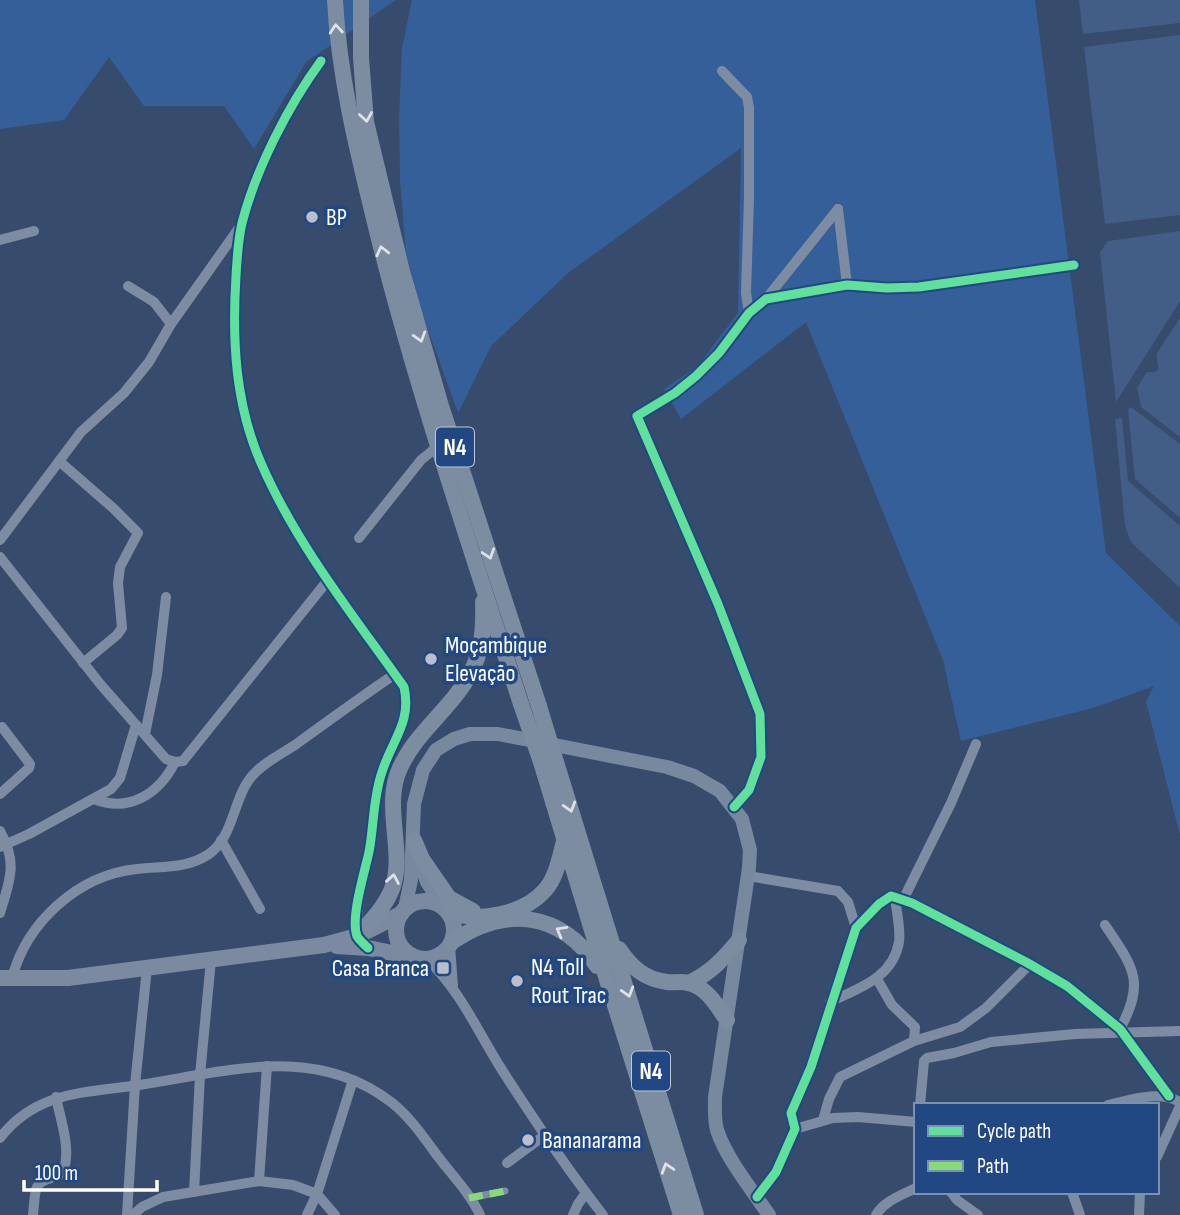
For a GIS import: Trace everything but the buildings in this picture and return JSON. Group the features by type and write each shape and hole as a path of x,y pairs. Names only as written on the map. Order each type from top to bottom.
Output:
{"highway":[{"name":"N4","path":"335,0 346,98 399,317 521,704 548,762 608,926 695,1215"},
{"name":"N4","path":"361,0 361,58 366,122 399,258 442,406 539,706 565,838 681,1215"},
{"path":"363,942 393,887 393,787 414,741 458,691 472,670 481,645 484,621 482,582"},
{"path":"445,908 466,916 513,911 545,891 552,879 565,838"},
{"path":"414,840 422,859 449,898 473,911 498,914"},
{"path":"451,944 466,932 490,924 531,919 556,926 576,940 587,950 607,980"},
{"path":"608,926 627,961 643,975 665,982 689,983 705,976 739,940"},
{"path":"689,983 709,995 727,1020"}],"main road":[{"path":"421,958 403,948 396,935 397,920 403,911 411,880 414,804 423,770 436,750 454,739 470,734 498,734 667,767 707,782 719,791 743,819 750,850 715,1097 716,1127 727,1151 769,1215"},
{"path":"6,978 68,978 363,942 421,958 437,957 451,944 454,926 427,882 414,840"},
{"path":"363,942 411,903 427,900 445,908"}],"street":[{"path":"321,61 285,121 264,163 242,225 234,300 235,332 238,382 245,421 261,463 285,512 328,580 404,687 408,704 404,722 378,789 356,921 363,942"},
{"path":"722,71 747,97 749,108 746,293 749,313"},
{"path":"734,807 750,790 761,757 760,714 718,604 638,416 675,393 719,353 749,313 766,299 838,209 847,285"},
{"path":"0,540 81,432 124,393 149,362 171,324 242,225"},
{"path":"0,240 34,231"},
{"path":"766,299 847,285 919,287 1074,265"},
{"path":"128,286 154,302 171,324"},
{"path":"359,538 421,460 438,446"},
{"path":"59,461 138,533 120,567 118,583 122,628 83,663"},
{"path":"0,557 83,663 166,759 175,762 183,761 328,580"},
{"path":"145,734 157,675 166,597"},
{"path":"6,978 39,924 72,895 92,882 117,872 173,867 195,862 210,854 221,840 254,774 395,674"},
{"path":"4,846 111,789 120,778 136,725"},
{"path":"0,794 29,768 30,764 2,727"},
{"path":"830,1002 877,979 889,967 899,941 899,898 951,803 976,744"},
{"path":"94,799 118,805 133,801 156,790 167,779 175,762"},
{"path":"0,831 12,860 0,913"},
{"path":"221,840 260,909"},
{"path":"748,876 838,891 848,902 856,928"},
{"path":"757,1197 776,1172 795,1129 791,1113 811,1067 856,928 879,904 891,896 1030,964 1067,986 1121,1031 1169,1096 1180,1104 1159,1152"},
{"path":"1105,925 1128,958 1133,974 1135,992 1121,1031"},
{"path":"451,944 453,987"},
{"path":"421,958 453,987 545,1135 603,1215"},
{"path":"194,1192 200,1075 211,960"},
{"path":"823,1120 829,1099 840,1077 914,1041 960,1027 974,1018 1030,964"},
{"path":"130,1215 135,1085 147,968"},
{"path":"877,979 892,1004 915,1027 914,1041"},
{"path":"920,1103 924,1061 927,1058 991,1042 1121,1031 1180,1031"},
{"path":"259,1181 267,1066"},
{"path":"0,1138 9,1126 22,1116 56,1097 267,1066 316,1068 353,1080 393,1104 418,1129 480,1215"},
{"path":"307,1215 317,1194 353,1080"},
{"path":"1118,1103 1169,1096"},
{"path":"33,1215 37,1188 43,1181 58,1175 64,1169 64,1140 56,1097"},
{"path":"795,1129 823,1120 858,1117 914,1122"},
{"path":"508,1163 545,1135"},
{"path":"130,1215 163,1197 259,1181 293,1185 317,1194 335,1215"},
{"path":"876,1215 880,1208 914,1189"},
{"path":"469,1198 505,1191"},
{"path":"573,1215 586,1193"},
{"path":"952,1194 978,1215"},
{"path":"1073,1194 1080,1215"},
{"path":"1139,1215 1140,1194"}],"shaded area":[{"path":"0,0 396,0 306,62 254,149 224,106 144,106 109,57 64,120 0,129"},
{"path":"412,0 1035,0 1106,553 1180,626 1180,835 1146,702 1154,686 1093,708 961,741 943,660 806,322 681,419 664,389 697,367 738,313 741,148 568,273 491,346 458,413 422,313 406,253 400,180 399,117 402,48"},
{"path":"1079,0 1180,0 1180,23 1083,34"},
{"path":"1180,35 1180,215 1105,224 1084,47"},
{"path":"1180,231 1180,301 1116,402 1100,252 1108,241"},
{"path":"1180,318 1180,437 1141,407 1137,388 1147,372 1155,372 1159,368 1156,355"},
{"path":"1131,407 1180,444 1180,518 1135,479 1128,409"},
{"path":"1122,418 1128,481 1180,526 1180,588 1131,542 1125,526 1115,419"}],"marked path":[{"path":"469,1198 505,1191"}],"cycle path":[{"path":"321,61 274,139 248,202 237,256 235,347 241,395 252,441 275,493 326,578 404,687 406,699 403,721 379,782 369,852 355,918 357,936 368,948"},
{"path":"734,807 749,790 761,757 760,714 718,604 637,416 675,393 696,376 719,353 749,313 766,299 847,285 919,287 1074,265"},
{"path":"757,1197 776,1172 795,1129 791,1113 811,1067 856,928 879,904 891,896 912,903 1067,986 1120,1029 1169,1096"}],"place":[{"name":"BP","path":"312,217"},
{"name":"Moçambique Elevação","path":"431,659"},
{"name":"Casa Branca","path":"443,968"},
{"name":"N4 Toll Rout Trac","path":"517,981"},
{"name":"Bananarama","path":"528,1140"}]}
